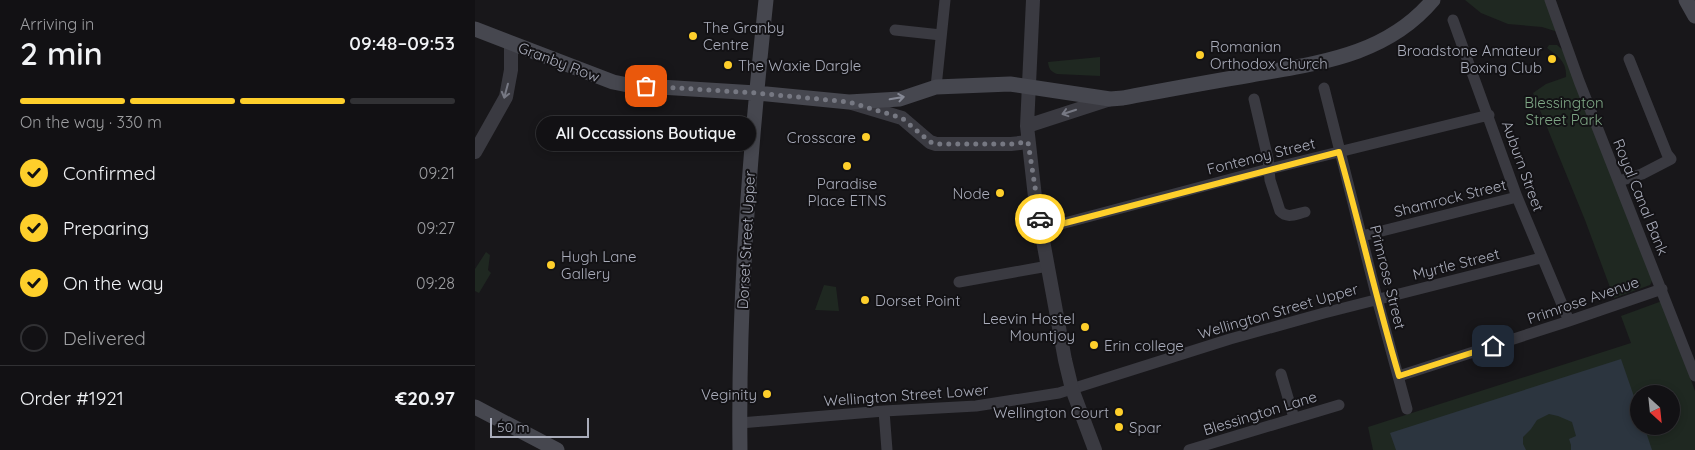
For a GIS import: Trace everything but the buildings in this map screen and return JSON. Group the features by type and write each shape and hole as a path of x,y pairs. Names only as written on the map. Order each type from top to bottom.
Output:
{"main road":[{"name":"Dorset Street Upper","path":"740,450 745,226 766,0"},
{"name":"Granby Row","path":"475,29 620,84 756,93 849,102 900,99 936,87 1010,84 1110,99 1341,58 1372,47 1399,32 1422,14 1433,0"},
{"path":"1685,0 1695,16"},
{"path":"475,407 557,450"}],"street":[{"path":"936,87 945,0"},
{"path":"1033,0 1027,126 1035,196 1065,360 1073,390 1095,450"},
{"name":"Royal Canal Bank","path":"1550,0 1579,81 1695,376"},
{"name":"Auburn Street","path":"1453,20 1489,115 1517,197 1569,322"},
{"path":"895,30 941,35"},
{"path":"475,152 506,96 511,70 511,43"},
{"path":"1619,181 1642,174 1671,159 1667,154 1629,59"},
{"name":"Primrose Street","path":"1324,88 1377,299 1407,409"},
{"path":"1027,126 1110,99"},
{"path":"1254,99 1270,169 1270,180 1280,211 1283,215 1287,216 1305,212"},
{"path":"849,102 902,118 930,142 936,144 1011,144 1028,142"},
{"name":"Fontenoy Street","path":"1042,229 1270,169 1489,115"},
{"name":"Shamrock Street","path":"1362,236 1517,197"},
{"name":"Myrtle Street","path":"1377,299 1541,258"},
{"path":"959,282 1048,266"},
{"name":"Primrose Avenue","path":"1399,376 1569,322 1662,289"},
{"name":"Wellington Street Upper","path":"1073,390 1230,339 1377,299"},
{"path":"1281,374 1294,418"},
{"name":"Wellington Street Lower","path":"740,423 884,411 976,406 1073,390"},
{"name":"Blessington Lane","path":"1189,450 1339,405"},
{"path":"884,411 887,450"}],"green space":[{"path":"1465,0 1545,0 1558,32 1542,27 1508,24 1481,13"},
{"name":"Blessington Street Park","path":"1549,45 1557,45 1565,52 1653,279 1650,285 1614,298 1585,220 1533,93 1546,84 1566,77 1563,63 1547,48"},
{"path":"1100,57 1100,76 1057,74 1050,70 1048,62"},
{"path":"486,252 490,255 488,270 491,273 479,293 475,291 475,269"},
{"path":"824,285 836,287 839,311 815,310"},
{"path":"1662,301 1695,391 1695,450 1373,450 1368,427 1631,343 1621,316"}],"shaded area":[{"path":"1621,359 1630,385 1630,435 1647,435 1652,450 1571,450 1569,439 1576,436 1572,422 1549,414 1537,420 1523,437 1523,444 1526,450 1396,450 1390,433"}],"way so far":[{"path":"646,86 756,93 849,102 902,118 930,142 936,144 1011,144 1028,142 1040,219"}],"place":[{"name":"The Granby Centre","path":"693,36"},
{"name":"Romanian Orthodox Church","path":"1200,55"},
{"name":"Broadstone Amateur Boxing Club","path":"1552,59"},
{"name":"The Waxie Dargle","path":"728,65"},
{"name":"All Occassions Boutique","path":"646,86"},
{"name":"Crosscare","path":"866,137"},
{"name":"Paradise Place ETNS","path":"847,166"},
{"name":"Node","path":"1000,193"},
{"name":"Hugh Lane Gallery","path":"551,265"},
{"name":"Dorset Point","path":"865,300"},
{"name":"Leevin Hostel Mountjoy","path":"1085,327"},
{"name":"Erin college","path":"1094,345"},
{"name":"Veginity","path":"767,394"},
{"name":"Wellington Court","path":"1119,412"},
{"name":"Spar","path":"1119,427"}],"route":[{"path":"1040,219 1042,229 1339,152 1399,376 1493,346"}]}
